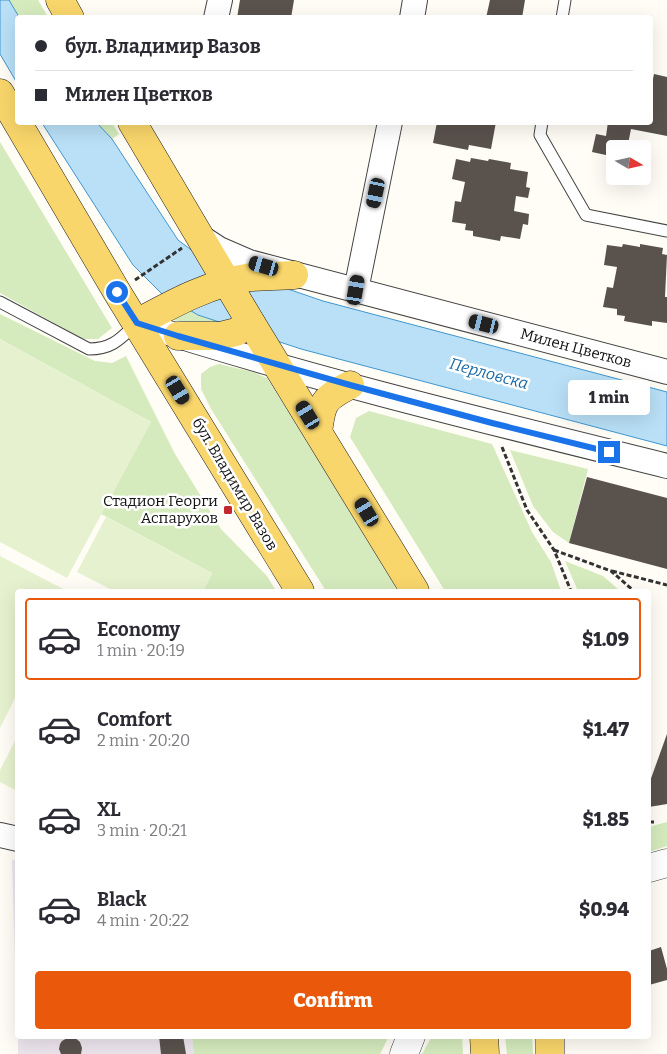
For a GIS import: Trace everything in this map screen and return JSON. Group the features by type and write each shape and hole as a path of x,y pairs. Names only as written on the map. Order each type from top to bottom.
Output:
{"main road":[{"path":"60,0 68,15"},
{"name":"бул. Владимир Вазов","path":"0,93 15,118"},
{"name":"бул. Владимир Вазов","path":"19,125 299,589"},
{"path":"134,125 194,240 227,282 414,589"},
{"path":"137,323 181,299 227,282 294,275"},
{"path":"178,336 220,336 236,332 251,322"},
{"path":"318,432 320,413 324,403 331,394 350,385"},
{"path":"484,1039 485,1054"},
{"path":"550,1039 550,1054"}],"street":[{"path":"217,15 220,0"},
{"path":"412,15 415,0"},
{"path":"356,290 389,125"},
{"name":"Милен Цветков","path":"194,240 219,248 249,262 294,275 667,372"},
{"path":"137,323 350,385 492,423 667,466"},
{"path":"0,835 15,838"},
{"path":"651,868 667,864"},
{"path":"404,1054 410,1039"}],"lane":[{"path":"562,15 565,0"},
{"path":"542,125 540,135 586,215 667,230"},
{"path":"0,302 89,349 102,349 118,341 137,323"}],"path":[{"path":"128,284 194,240"},
{"path":"492,423 527,510 554,550 569,589"},
{"path":"554,550 611,571 667,585"},
{"path":"611,571 632,589"},
{"path":"651,822 656,822"}],"shaded area":[{"path":"12,860 15,860 15,961"},
{"path":"18,1039 192,1039 194,1054 18,1054"}],"green space":[{"path":"9,0 38,0 47,15 18,15"},
{"path":"99,125 113,125 119,134 112,139"},
{"path":"0,142 112,328 98,339 83,339 0,293"},
{"path":"200,302 221,305 219,330 173,320 172,318"},
{"path":"0,314 95,361 112,363 126,356 175,454 221,529 267,576 275,589 204,589 212,573 101,514 151,422 0,339"},
{"path":"0,339 151,422 67,578 0,542"},
{"path":"219,364 253,372 267,378 382,561 396,589 325,589 211,409 201,389 201,374 210,367"},
{"path":"369,411 492,444 532,532 551,562 560,589 444,589 350,437 356,418"},
{"path":"510,450 588,469 569,543 553,532 533,506"},
{"path":"106,517 212,573 204,589 110,589 77,572"},
{"path":"0,556 63,589 15,589 15,698 0,728"},
{"path":"565,561 603,576 618,589 577,589"},
{"path":"15,741 15,790 0,782 0,770"},
{"path":"667,822 667,846 651,851 651,826"},
{"path":"192,1039 388,1039 380,1054 194,1054"},
{"path":"430,1039 462,1039 463,1054 422,1054"},
{"path":"505,1039 532,1039 533,1054 507,1054"}],"water":[{"path":"0,0 9,0 18,15 15,15 15,80 0,54"},
{"name":"Перловска","path":"43,125 99,125 112,139 178,240 206,261 323,301 667,392 667,446 301,349 198,315 161,293 133,265"}],"building":[{"path":"240,0 294,0 292,15 238,15"},
{"path":"490,0 525,0 522,15 487,15"},
{"path":"654,74 667,77 667,136 631,129 629,140 606,140 606,155 592,152 596,134 606,136 608,125 653,125"},
{"path":"436,125 495,125 491,149 469,145 468,150 433,143"},
{"path":"471,158 511,163 510,169 528,172 526,187 530,188 528,198 516,196 514,211 529,214 528,225 523,224 520,239 501,236 500,241 473,236 473,231 465,230 466,224 452,222 455,201 461,202 465,182 452,179 456,159 470,162"},
{"path":"623,244 640,247 640,244 663,248 662,254 667,255 665,297 667,297 667,323 652,321 652,326 624,321 625,316 617,315 617,309 603,307 607,287 613,288 617,267 604,265 607,245 622,247"},
{"path":"587,477 667,498 667,569 569,543"},
{"path":"667,734 667,804 651,807 651,778"},
{"path":"661,947 667,969 667,980 651,984 651,950"},
{"path":"76,1039 82,1048 81,1054 61,1054 59,1049 62,1041"},
{"path":"159,1039 184,1039 186,1054 161,1054"}],"place":[{"name":"Стадион Георги Аспарухов","path":"228,510"}],"route":[{"path":"117,292 137,323 350,385 609,452"}]}
